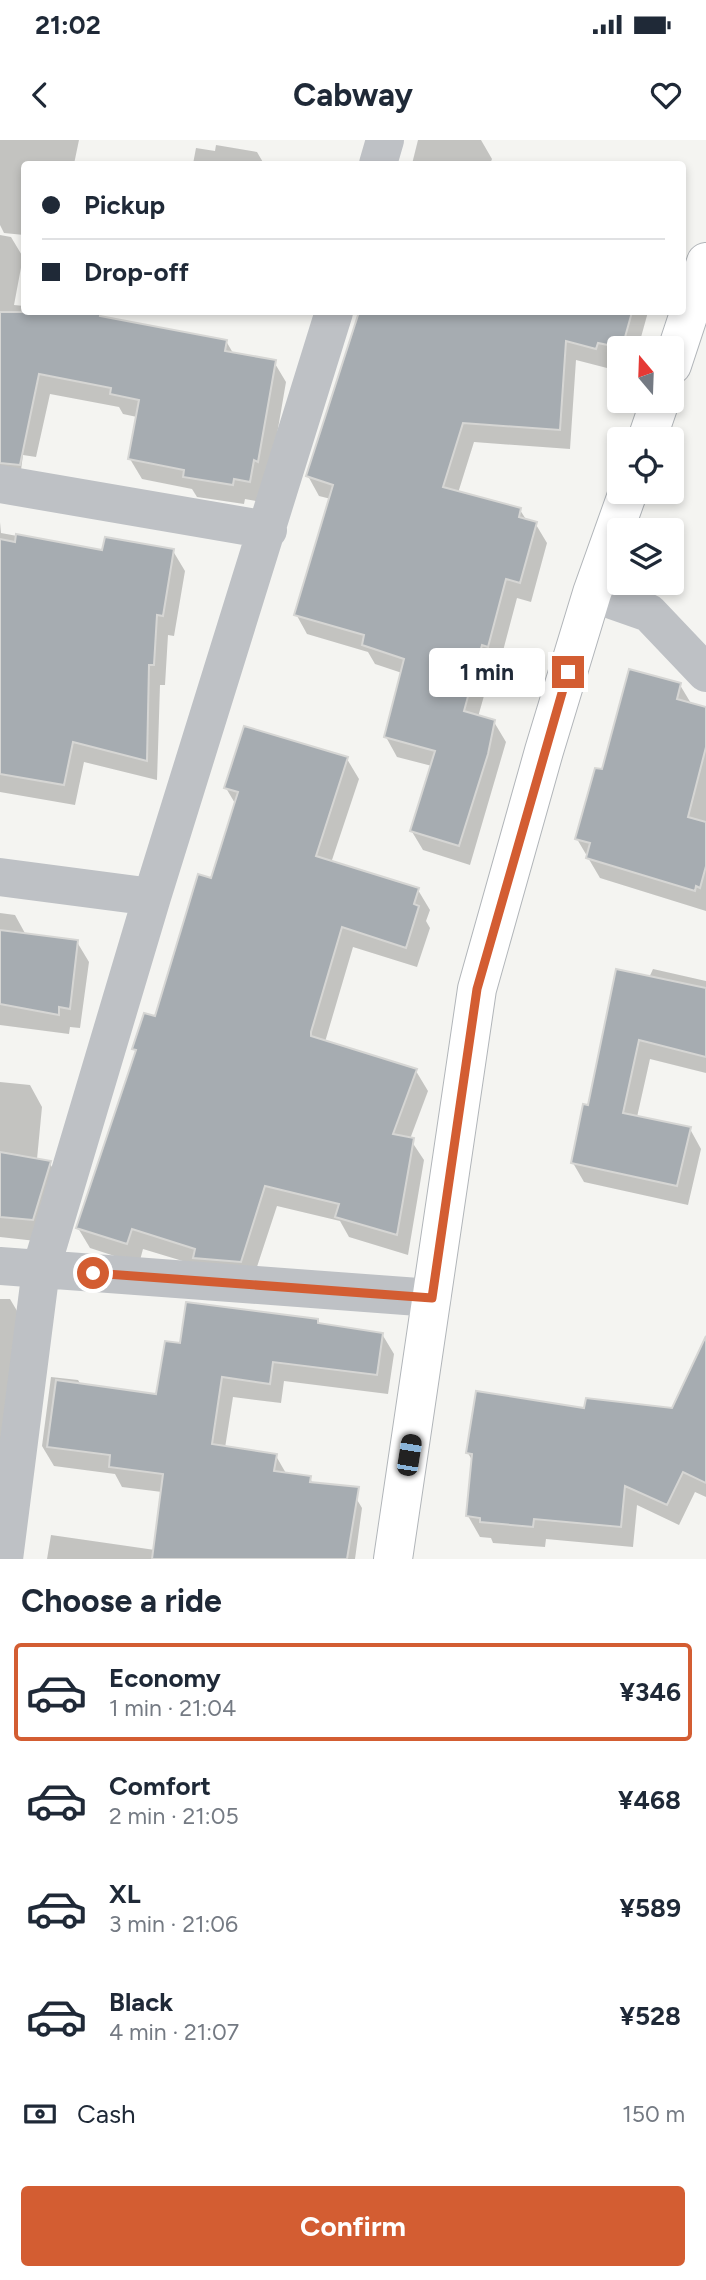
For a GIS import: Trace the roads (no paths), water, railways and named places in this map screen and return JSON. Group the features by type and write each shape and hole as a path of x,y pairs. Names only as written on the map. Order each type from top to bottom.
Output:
{"street":[{"path":"379,161 385,140"},
{"path":"682,336 706,262"},
{"path":"4,1559 41,1269 152,897 333,315"},
{"path":"0,484 268,530"},
{"path":"393,1559 477,989 544,751 592,593 624,504"},
{"path":"592,593 649,613 706,673"},
{"path":"0,877 152,897"},
{"path":"0,1266 432,1298"}]}
